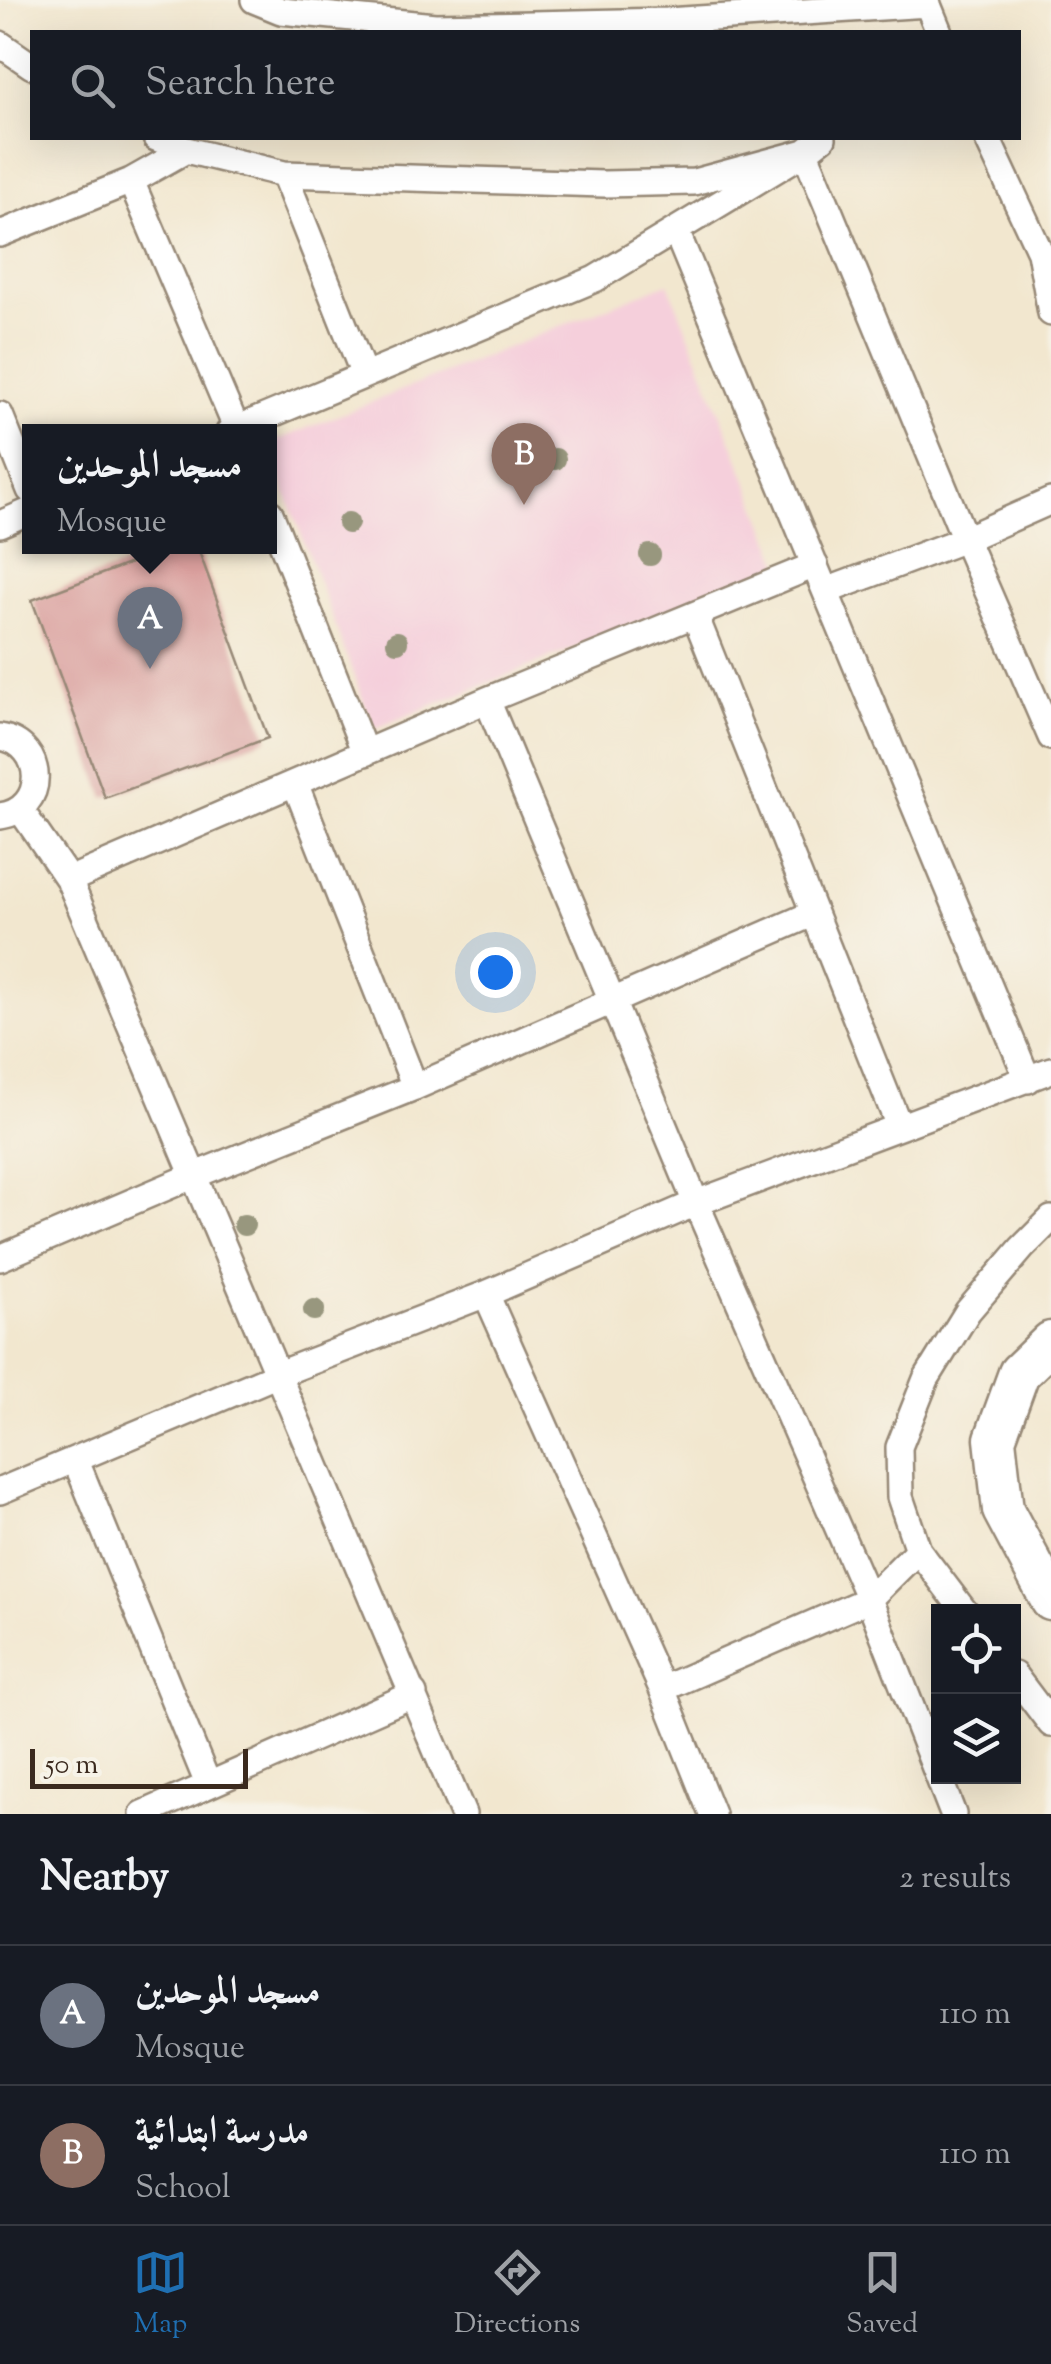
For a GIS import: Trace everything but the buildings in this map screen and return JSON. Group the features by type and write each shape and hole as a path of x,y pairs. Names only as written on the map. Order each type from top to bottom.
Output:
{"main road":[{"path":"1051,1342 1019,1373 995,1439 1003,1510 1051,1600"}],"street":[{"path":"254,0 280,15 435,26 667,21 927,2 938,30"},
{"path":"0,44 30,65"},
{"path":"161,140 186,150 238,150 284,174 604,184 694,182 814,145"},
{"path":"988,140 1040,252 1051,313"},
{"path":"248,424 595,279 814,145"},
{"path":"814,145 965,538 1051,736"},
{"path":"0,234 130,182 186,150"},
{"path":"284,174 364,375"},
{"path":"130,182 231,424"},
{"path":"0,1491 276,1375 486,1294 696,1203 1040,1075 826,591 676,231"},
{"path":"0,415 22,470"},
{"path":"826,591 1051,501"},
{"path":"277,531 365,753"},
{"path":"69,880 487,700 815,565"},
{"path":"695,615 899,1126"},
{"path":"487,700 696,1203 868,1599 953,1814"},
{"path":"0,737 21,744 35,765 35,789 10,812 69,880 463,1814"},
{"path":"295,783 415,1087"},
{"path":"0,1258 415,1087 812,914"},
{"path":"959,1604 918,1550 900,1497 900,1447 926,1379 968,1311 1051,1220"},
{"path":"486,1294 662,1689 706,1812"},
{"path":"76,1461 208,1784"},
{"path":"662,1689 868,1599 918,1550"},
{"path":"1021,1684 1051,1724"},
{"path":"143,1814 414,1694"}],"shaded area":[{"path":"668,283 781,565 374,729 277,470 277,440"}],"place":[{"name":"مدرسة ابتدائية","path":"524,505"},
{"name":"مسجد الموحدين","path":"150,669"}]}
